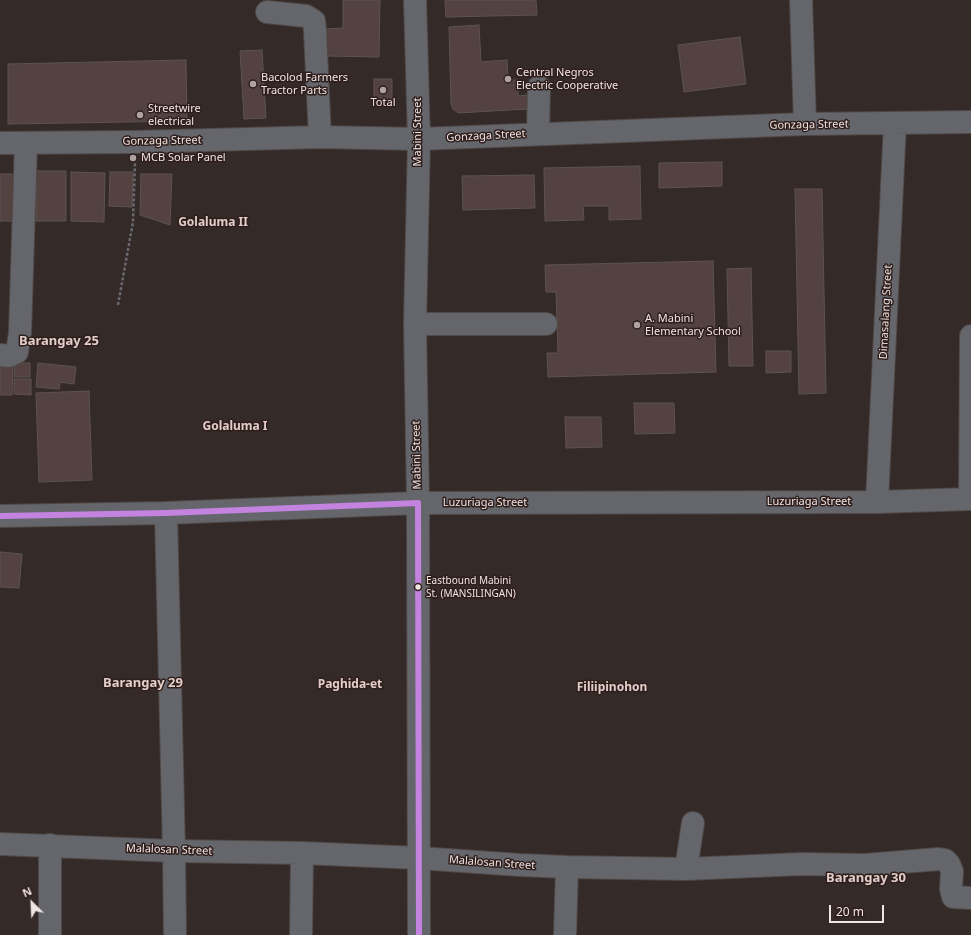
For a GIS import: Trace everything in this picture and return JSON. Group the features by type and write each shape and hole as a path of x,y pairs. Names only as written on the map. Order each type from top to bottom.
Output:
{"street":[{"name":"Mabini Street","path":"415,0 419,139 415,324 418,503 419,935"},
{"path":"801,0 805,124"},
{"path":"267,12 306,16 314,21 316,31 320,137"},
{"path":"538,133 539,87"},
{"name":"Gonzaga Street","path":"0,142 135,142 320,137 419,139 538,133 805,124 971,122"},
{"name":"Dimasalang Street","path":"877,502 895,123"},
{"path":"0,355 9,356 17,352 20,333 26,142"},
{"path":"415,324 546,324"},
{"path":"970,499 971,336"},
{"name":"Luzuriaga Street","path":"0,516 166,513 418,503 877,502 970,499"},
{"path":"166,513 175,935"},
{"path":"686,869 694,823"},
{"name":"Malalosan Street","path":"0,844 174,851 302,853 567,867 686,869 801,864 865,865 940,859 945,860 949,864 952,871 951,889 962,897"},
{"path":"50,845 50,935"},
{"path":"301,935 302,853"},
{"path":"565,935 567,867"}],"path":[{"path":"118,305 133,222 135,142"}],"building":[{"path":"343,0 380,0 379,57 326,56 326,29 343,28"},
{"path":"445,0 536,0 537,15 446,17"},
{"path":"479,25 481,62 507,60 508,80 518,80 518,96 527,95 528,109 458,113 453,109 451,104 449,27"},
{"path":"740,37 746,84 684,92 678,45"},
{"name":"Bacolod Farmers Tractor Parts","path":"262,50 266,118 244,119 240,51"},
{"path":"186,60 187,121 8,124 8,64"},
{"name":"Total","path":"374,79 392,79 392,101 374,101"},
{"path":"722,162 722,186 659,188 659,163"},
{"path":"640,166 641,219 609,220 609,206 583,206 584,220 545,221 544,168"},
{"path":"36,171 66,171 66,221 36,221"},
{"path":"71,172 105,173 104,222 71,221"},
{"path":"110,172 133,172 132,207 109,206"},
{"path":"0,174 22,174 22,221 0,221"},
{"path":"141,174 172,174 170,225 140,215"},
{"path":"534,175 535,208 463,210 462,176"},
{"path":"795,189 822,189 826,393 799,394"},
{"path":"713,261 716,372 548,377 547,353 558,353 556,292 546,292 545,265"},
{"path":"751,268 753,366 729,366 727,269"},
{"path":"766,351 791,351 791,372 766,373"},
{"path":"15,363 30,363 30,377 14,377"},
{"path":"38,363 76,367 74,384 60,382 59,389 36,387"},
{"path":"0,364 13,365 12,395 0,395"},
{"path":"14,379 31,379 31,395 14,394"},
{"path":"89,391 92,480 39,482 36,393"},
{"path":"634,403 674,403 675,433 635,434"},
{"path":"565,417 601,417 602,447 566,448"},
{"path":"0,552 22,554 19,588 0,587"}],"transit line":[{"path":"0,516 166,513 418,503 419,935"}],"place":[{"name":"Central Negros Electric Cooperative","path":"508,79"},
{"name":"Bacolod Farmers Tractor Parts","path":"253,84"},
{"name":"Total","path":"383,90"},
{"name":"Streetwire electrical","path":"140,115"},
{"name":"MCB Solar Panel","path":"133,158"},
{"name":"A. Mabini Elementary School","path":"637,325"},
{"name":"Eastbound Mabini St. (MANSILINGAN)","path":"418,587"}],"district":[{"name":"Golaluma II","path":"213,223"},
{"name":"Barangay 25","path":"59,341"},
{"name":"Golaluma I","path":"235,427"},
{"name":"Barangay 29","path":"143,683"},
{"name":"Paghida-et","path":"350,685"},
{"name":"Filiipinohon","path":"612,688"},
{"name":"Barangay 30","path":"866,878"}]}
